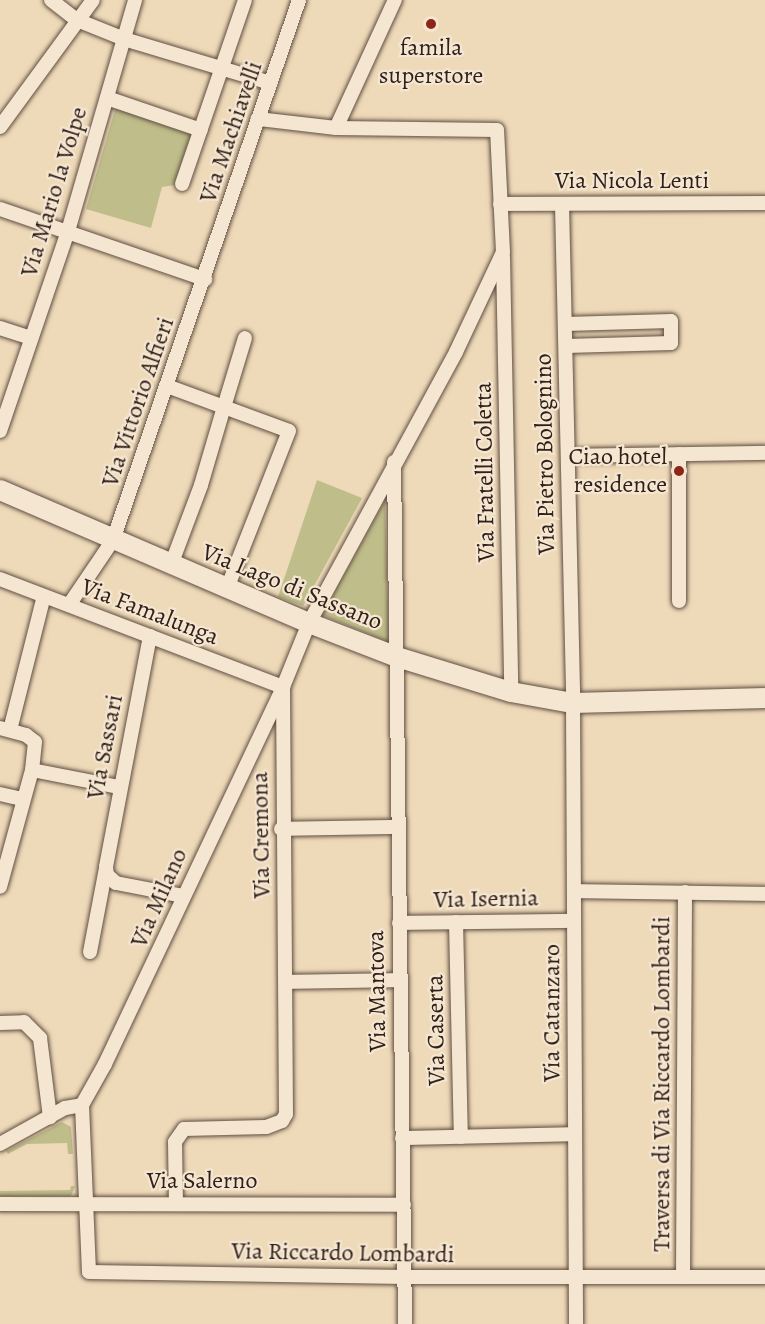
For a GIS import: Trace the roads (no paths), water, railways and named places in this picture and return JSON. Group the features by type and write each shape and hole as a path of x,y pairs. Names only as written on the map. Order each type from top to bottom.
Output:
{"main road":[{"name":"Via Lago di Sassano","path":"0,490 309,623 398,657 511,692 573,703 765,698"}],"street":[{"path":"51,0 77,20 124,39 271,83"},
{"path":"0,127 93,0"},
{"name":"Via Mario la Volpe","path":"0,431 68,231 135,0"},
{"path":"183,184 245,0"},
{"name":"Via Machiavelli","path":"205,279 299,0"},
{"path":"258,119 336,128 395,0"},
{"path":"107,98 201,130"},
{"name":"Via Fratelli Coletta","path":"336,128 496,130 503,252 511,692"},
{"name":"Via Nicola Lenti","path":"500,204 765,203"},
{"name":"Via Pietro Bolognino","path":"562,204 573,703"},
{"path":"0,209 205,279"},
{"name":"Via Milano","path":"82,1105 143,990 183,896 283,687 309,623 394,461 456,352 503,252"},
{"name":"Via Vittorio Alfieri","path":"69,605 113,540 205,279"},
{"path":"565,324 671,321 671,343 566,346"},
{"path":"0,328 31,338"},
{"path":"171,565 201,485 245,338"},
{"path":"167,386 289,431 227,588"},
{"path":"568,456 765,453"},
{"path":"679,454 679,601"},
{"name":"Via Mantova","path":"394,461 405,1324"},
{"name":"Via Famalunga","path":"0,579 283,687"},
{"path":"0,887 22,799 32,770 35,742 26,735 5,729 44,596"},
{"name":"Via Sassari","path":"90,952 119,787 150,636"},
{"name":"Via Cremona","path":"176,1203 175,1142 184,1129 266,1127 282,1121 286,1114 286,982 281,829 283,687"},
{"name":"Via Catanzaro","path":"573,703 576,1324"},
{"path":"32,770 119,787"},
{"path":"0,795 22,799"},
{"path":"281,829 399,827"},
{"path":"106,867 107,875 116,883 183,896"},
{"path":"575,891 765,894"},
{"name":"Traversa di Via Riccardo Lombardi","path":"683,1276 685,892"},
{"name":"Via Isernia","path":"399,923 574,921"},
{"name":"Via Caserta","path":"456,922 460,1137"},
{"path":"286,982 399,980"},
{"path":"0,1023 24,1022 40,1038 50,1117"},
{"path":"0,1144 50,1117 82,1105"},
{"name":"Via Riccardo Lombardi","path":"82,1105 88,1272 405,1277 765,1277"},
{"path":"402,1138 574,1134"},
{"name":"Via Salerno","path":"0,1204 404,1205"}],"place":[{"name":"famila superstore","path":"431,24"},
{"name":"Ciao hotel residence","path":"679,471"}]}
